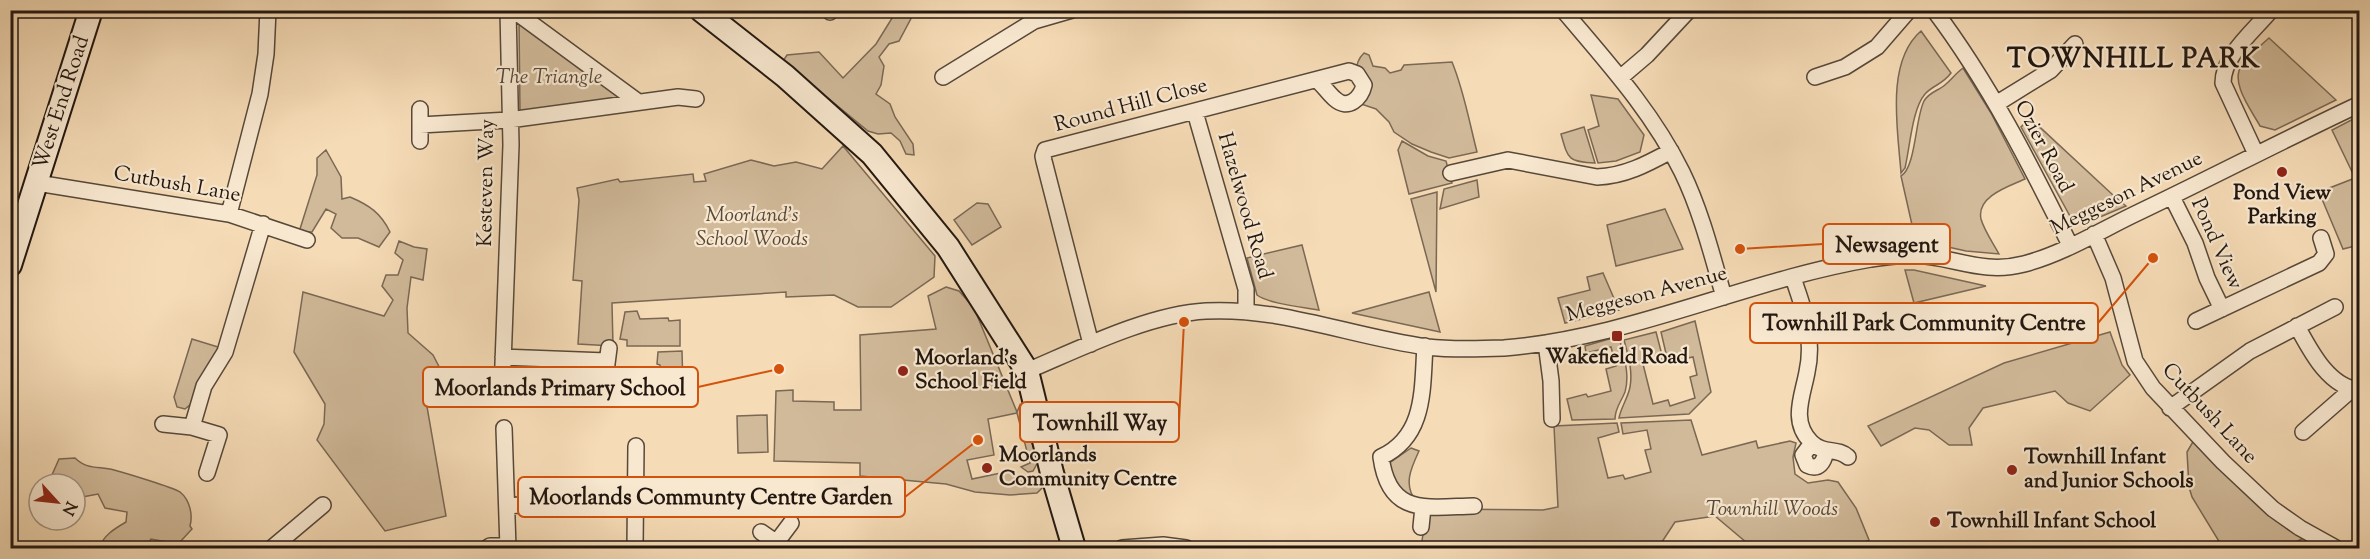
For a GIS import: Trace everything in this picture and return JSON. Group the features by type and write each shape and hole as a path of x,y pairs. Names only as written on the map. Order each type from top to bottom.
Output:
{"street":[{"name":"West End Road","path":"10,265 91,10"},
{"path":"229,214 264,76 268,10"},
{"name":"Kesteven Way","path":"502,391 511,145 508,10"},
{"path":"513,10 637,101"},
{"path":"701,10 785,76 872,154 948,247 1027,371 1052,473 1074,549"},
{"path":"943,77 1032,16 1072,10"},
{"path":"1563,10 1620,78 1657,128 1671,152 1685,179 1706,236 1724,297"},
{"path":"1620,78 1647,55 1689,10"},
{"path":"1815,76 1845,67 1877,47 1909,10"},
{"name":"Ozier Road","path":"1934,10 1955,38 2029,161 2070,245"},
{"path":"2256,154 2223,83 2223,70 2229,59 2271,10"},
{"path":"1996,104 2051,70 2075,44"},
{"name":"Round Hill Close","path":"1091,344 1043,156 1046,150 1317,80"},
{"path":"420,125 509,120 683,96 696,99"},
{"name":"Meggeson Avenue","path":"1027,371 1091,344 1170,317 1204,311 1246,312 1298,320 1425,346 1500,348 1546,344 1618,327 1793,277 1870,259 1913,255 1977,268 2002,268 2024,264 2172,197 2360,104"},
{"path":"420,109 420,141"},
{"name":"Hazelwood Road","path":"1195,112 1246,289 1246,312"},
{"path":"1452,173 1508,160 1607,177 1632,171 1671,152"},
{"name":"Cutbush Lane","path":"37,183 229,214 307,240"},
{"name":"Pond View","path":"2172,197 2195,243 2207,278 2222,309"},
{"path":"192,427 204,386 225,352 263,224"},
{"name":"Cutbush Lane","path":"2094,234 2113,278 2135,361 2152,388 2223,462 2273,508 2300,528 2336,549"},
{"name":"Pond View","path":"2196,321 2319,263 2326,254 2321,238"},
{"path":"1793,277 1808,330 1809,347 1807,373 1799,397 1799,410 1803,428 1812,443 1803,455 1807,465 1814,467 1820,465 1826,451 1840,452 1848,457"},
{"path":"2170,408 2250,351 2335,307"},
{"path":"2297,326 2313,355 2325,370 2342,385 2355,390"},
{"path":"1546,344 1551,381 1552,419"},
{"path":"1425,346 1423,385 1411,434 1397,450 1381,457 1384,475 1392,491 1404,501 1423,507 1474,506"},
{"path":"503,357 608,354 605,379"},
{"path":"2303,432 2355,390"},
{"path":"163,423 192,427 219,435 207,473"},
{"path":"487,549 490,546 508,547 504,428"},
{"path":"635,549 636,509 630,472 636,446"},
{"path":"507,506 543,503 568,508 636,509"},
{"path":"272,549 323,505"},
{"path":"1421,527 1423,507"},
{"path":"761,532 780,546 791,524"},
{"path":"1122,549 1163,545 1182,546 1186,549"}],"green space":[{"path":"894,11 915,11 899,41 889,44 879,57 884,66 881,85 876,94 890,104 895,117 913,144 914,155 906,154 900,141 891,133 878,134 868,131 783,61 787,55 819,52 843,78 876,44 894,15"},
{"name":"The Triangle","path":"519,21 622,97 620,100 520,112"},
{"path":"1921,31 1951,73 1925,94 1917,109 1905,168 1901,173 1896,98 1898,78 1902,60 1910,44"},
{"path":"2269,38 2336,100 2275,130 2260,126 2243,96 2238,80 2242,65"},
{"path":"1364,53 1369,55 1373,66 1385,68 1390,73 1401,70 1404,65 1452,62 1477,152 1449,158 1431,152 1412,144 1394,132 1389,122 1376,109 1361,104 1356,70"},
{"path":"1963,68 1991,113 2025,179 1989,198 1981,211 1982,223 1999,254 1966,251 1930,243 1917,247 1901,176 1910,163 1924,101"},
{"path":"1591,95 1618,99 1644,135 1640,152 1616,161 1598,163 1588,130 1599,126"},
{"path":"2359,116 2359,245 2343,249 2319,192 2355,178 2332,130"},
{"path":"2030,118 2126,206 2086,223 2071,218 2021,127"},
{"path":"1584,127 1595,163 1579,162 1570,158 1563,142 1561,134"},
{"path":"1402,141 1428,156 1446,161 1452,183 1409,194 1398,150"},
{"name":"Moorland's School Woods","path":"843,146 935,256 934,277 891,307 858,307 834,295 786,297 786,292 612,303 613,346 578,344 582,281 573,280 579,200 577,188 618,179 620,182 693,174 694,182 706,181 704,174 751,160 774,166 796,162 822,169"},
{"path":"326,150 341,177 342,199 350,197 374,210 390,232 379,247 358,238 342,238 331,228 336,214 326,209 312,232 302,232 300,229 317,175 317,158"},
{"path":"1477,180 1479,197 1440,209 1444,189"},
{"path":"1437,192 1436,292 1411,199"},
{"path":"977,203 988,204 1001,227 972,245 954,220"},
{"path":"1665,209 1683,249 1616,266 1607,225"},
{"path":"399,241 427,249 423,280 411,277 407,308 408,333 433,355 449,386 426,401 446,516 385,531 317,440 324,424 325,404 294,352 303,292 384,316 393,300 382,286 386,275 398,275 403,260 395,253"},
{"path":"1302,245 1319,310 1278,303 1257,295 1247,258"},
{"path":"1905,270 1914,270 1986,286 1914,303"},
{"path":"1603,273 1619,310 1565,323 1558,298 1590,290 1587,277"},
{"path":"946,287 959,291 974,308 1017,412 1020,405 1038,462 1033,471 1028,472 1021,467 1030,463 1017,413 988,419 994,455 967,460 972,479 1010,471 1020,481 1040,484 1042,488 1037,493 1010,495 975,492 946,484 860,476 860,463 774,461 776,391 793,390 793,401 834,402 834,410 861,410 860,335 936,329 928,296"},
{"path":"1429,292 1440,332 1352,313"},
{"path":"637,311 640,319 680,320 680,346 627,346 627,340 620,339 625,312"},
{"path":"1695,321 1711,392 1689,414 1619,418 1631,381 1630,363 1624,340 1656,332 1663,359 1643,364 1653,404 1668,400 1670,406 1695,398 1690,377 1697,375 1693,357 1668,362 1661,332"},
{"path":"2110,332 2122,365 2130,375 2090,411 2068,403 2055,391 1983,408 1969,428 1972,445 1949,445 1929,430 1915,428 1881,446 1868,426 2004,363"},
{"path":"192,339 218,347 202,389 185,409 177,407 174,397"},
{"path":"1609,339 1620,341 1627,373 1625,392 1617,408 1615,419 1572,420 1567,399 1611,391 1606,369 1616,366 1611,347 1586,353 1585,346"},
{"path":"682,351 683,388 672,388 661,380 660,365 657,364 658,352"},
{"path":"767,415 768,452 738,453 737,416"},
{"name":"Townhill Woods","path":"1691,420 1702,455 1756,441 1758,448 1790,441 1796,443 1793,457 1795,474 1808,483 1828,480 1838,482 1856,508 1869,540 1855,548 1753,548 1715,516 1675,522 1658,548 1421,548 1425,520 1433,509 1543,510 1558,507 1554,426 1617,423 1619,432 1598,438 1608,478 1623,475 1625,479 1651,472 1645,450 1651,449 1647,430 1623,434 1621,423"},
{"path":"2194,440 2306,537 2283,548 2223,548 2192,497 2189,487 2187,452"},
{"path":"1411,448 1419,451 1411,470 1409,483 1416,501 1398,489 1388,464"},
{"path":"75,458 89,466 120,472 180,492 190,508 192,529 180,542 151,539 145,548 133,548 131,543 124,542 118,548 99,548 107,536 126,522 127,512 105,508 98,494 87,496 87,472 53,472 59,459"}],"place":[{"name":"Pond View Parking","path":"2282,172"},
{"name":"Newsagent","path":"1740,249"},
{"name":"Townhill Park Community Centre","path":"2153,258"},
{"name":"Townhill Way","path":"1184,322"},
{"name":"Wakefield Road","path":"1617,336"},
{"name":"Moorlands Primary School","path":"779,369"},
{"name":"Moorland's School Field","path":"903,371"},
{"name":"Moorlands Communty Centre Garden","path":"978,440"},
{"name":"Moorlands Community Centre","path":"987,468"},
{"name":"Townhill Infant and Junior Schools","path":"2012,470"},
{"name":"Townhill Infant School","path":"1935,522"}],"district":[{"name":"TOWNHILL PARK","path":"2134,60"}]}
